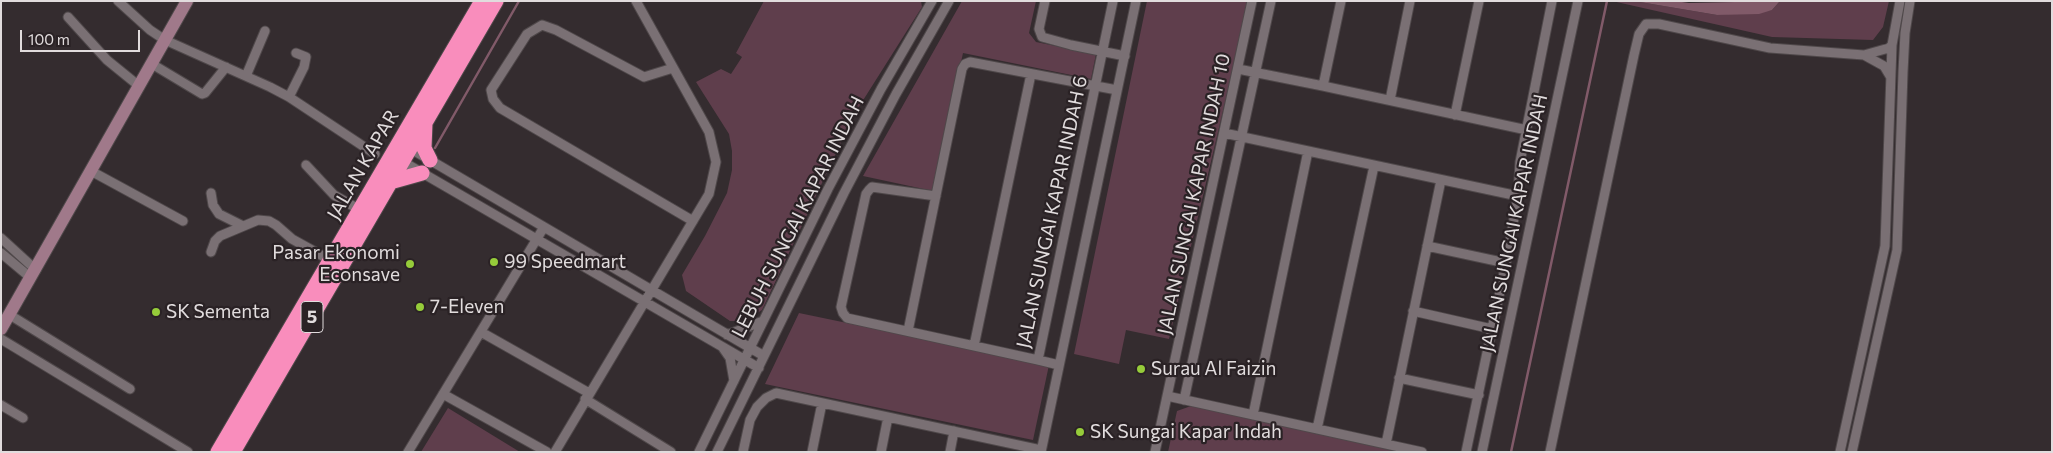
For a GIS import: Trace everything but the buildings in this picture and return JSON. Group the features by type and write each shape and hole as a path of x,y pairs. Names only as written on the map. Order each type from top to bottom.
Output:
{"highway":[{"name":"JALAN KAPAR","path":"233,452 390,182 401,152 482,1"},
{"name":"JALAN KAPAR","path":"218,452 360,210 425,122 496,1"},
{"path":"390,182 426,166 424,148 425,122"}],"street":[{"path":"118,1 150,30 165,40 289,97 375,154"},
{"path":"130,389 5,321 187,1"},
{"path":"555,452 709,194 716,162 709,132 636,1"},
{"name":"LEBUH SUNGAI KAPAR INDAH","path":"700,452 832,181 881,89 932,1"},
{"name":"LEBUH SUNGAI KAPAR INDAH","path":"717,452 896,94 949,1"},
{"path":"1045,1 1039,29 1042,37 1125,56"},
{"name":"JALAN SUNGAI KAPAR INDAH 6","path":"936,196 872,188 869,190 866,194 842,307 843,313 847,318 1038,360 1114,1"},
{"name":"JALAN SUNGAI KAPAR INDAH 6","path":"1041,451 1136,1"},
{"name":"JALAN SUNGAI KAPAR INDAH 10","path":"1155,452 1252,1"},
{"path":"1184,400 1271,1"},
{"path":"1323,86 1341,1"},
{"path":"1390,100 1410,1"},
{"path":"1455,115 1479,1"},
{"path":"1466,452 1506,263 1518,196 1520,162 1552,1"},
{"name":"JALAN SUNGAI KAPAR INDAH","path":"1482,452 1578,1"},
{"path":"1840,452 1884,246 1889,68 1900,1"},
{"path":"1852,452 1897,250 1905,33 1910,1"},
{"path":"68,17 107,60 139,86"},
{"path":"1550,452 1639,34 1646,24 1659,24 1770,48 1864,55 1889,68"},
{"path":"673,68 644,77 556,30 542,25 527,34 491,90 493,99 500,108 692,221"},
{"path":"246,76 265,31"},
{"path":"1864,55 1889,48 1892,45"},
{"path":"289,97 304,67 306,57 296,52"},
{"path":"908,331 962,69 965,64 970,62 1117,90"},
{"path":"152,64 202,94 205,93 226,67"},
{"path":"1238,69 1527,130"},
{"path":"974,346 1030,74"},
{"path":"1224,134 1518,196"},
{"path":"1253,415 1308,151"},
{"path":"401,152 544,227 764,356"},
{"path":"401,152 426,166 537,239 758,368"},
{"path":"306,165 334,194 360,210"},
{"path":"1317,429 1374,166"},
{"path":"91,171 183,221"},
{"path":"1386,444 1441,180"},
{"path":"211,193 214,205 220,214 243,226"},
{"path":"211,252 220,236 258,220 269,221 292,239 330,260"},
{"path":"408,452 544,227"},
{"path":"1,238 33,274"},
{"path":"1427,246 1506,263"},
{"path":"1,253 33,274"},
{"path":"1413,311 1492,329"},
{"path":"727,335 764,321"},
{"path":"481,332 587,396 671,452"},
{"path":"1,339 188,452"},
{"path":"722,347 730,358 734,381"},
{"path":"1038,360 1059,365"},
{"path":"1399,378 1479,396"},
{"path":"743,452 750,420 757,407 766,398 776,393 954,431 1022,449 1041,451"},
{"path":"443,394 547,452"},
{"path":"1167,396 1422,452"},
{"path":"812,452 822,403"},
{"path":"1,404 23,418"},
{"path":"880,452 888,417"},
{"path":"950,452 954,431"}],"shaded area":[{"path":"764,1 921,1 922,7 855,113 762,310 745,321 730,321 686,291 682,275 727,193 732,170 732,151 729,134 696,82 721,69 731,74 742,57 736,53"},
{"path":"962,1 1036,1 1029,33 1036,42 1096,54 1091,79 963,53 933,191 863,176"},
{"path":"1147,1 1249,1 1169,339 1126,330 1119,364 1074,354"},
{"path":"1612,1 1634,1 1717,15 1772,10 1780,1 1889,1 1883,27 1873,40 1772,37"},
{"path":"1634,1 1689,3 1780,1 1772,10 1759,14 1717,15"},
{"path":"799,313 1049,365 1033,440 765,384"},
{"path":"1191,406 1412,452 1168,452 1177,411"},
{"path":"448,408 520,452 421,452"}],"waterway":[{"path":"435,148 519,1"},
{"path":"1511,452 1607,1"}],"place":[{"name":"99 Speedmart","path":"494,262"},
{"name":"Pasar Ekonomi Econsave","path":"410,264"},
{"name":"7-Eleven","path":"420,307"},
{"name":"SK Sementa","path":"156,312"},
{"name":"Surau Al Faizin","path":"1141,369"},
{"name":"SK Sungai Kapar Indah","path":"1080,432"}]}
